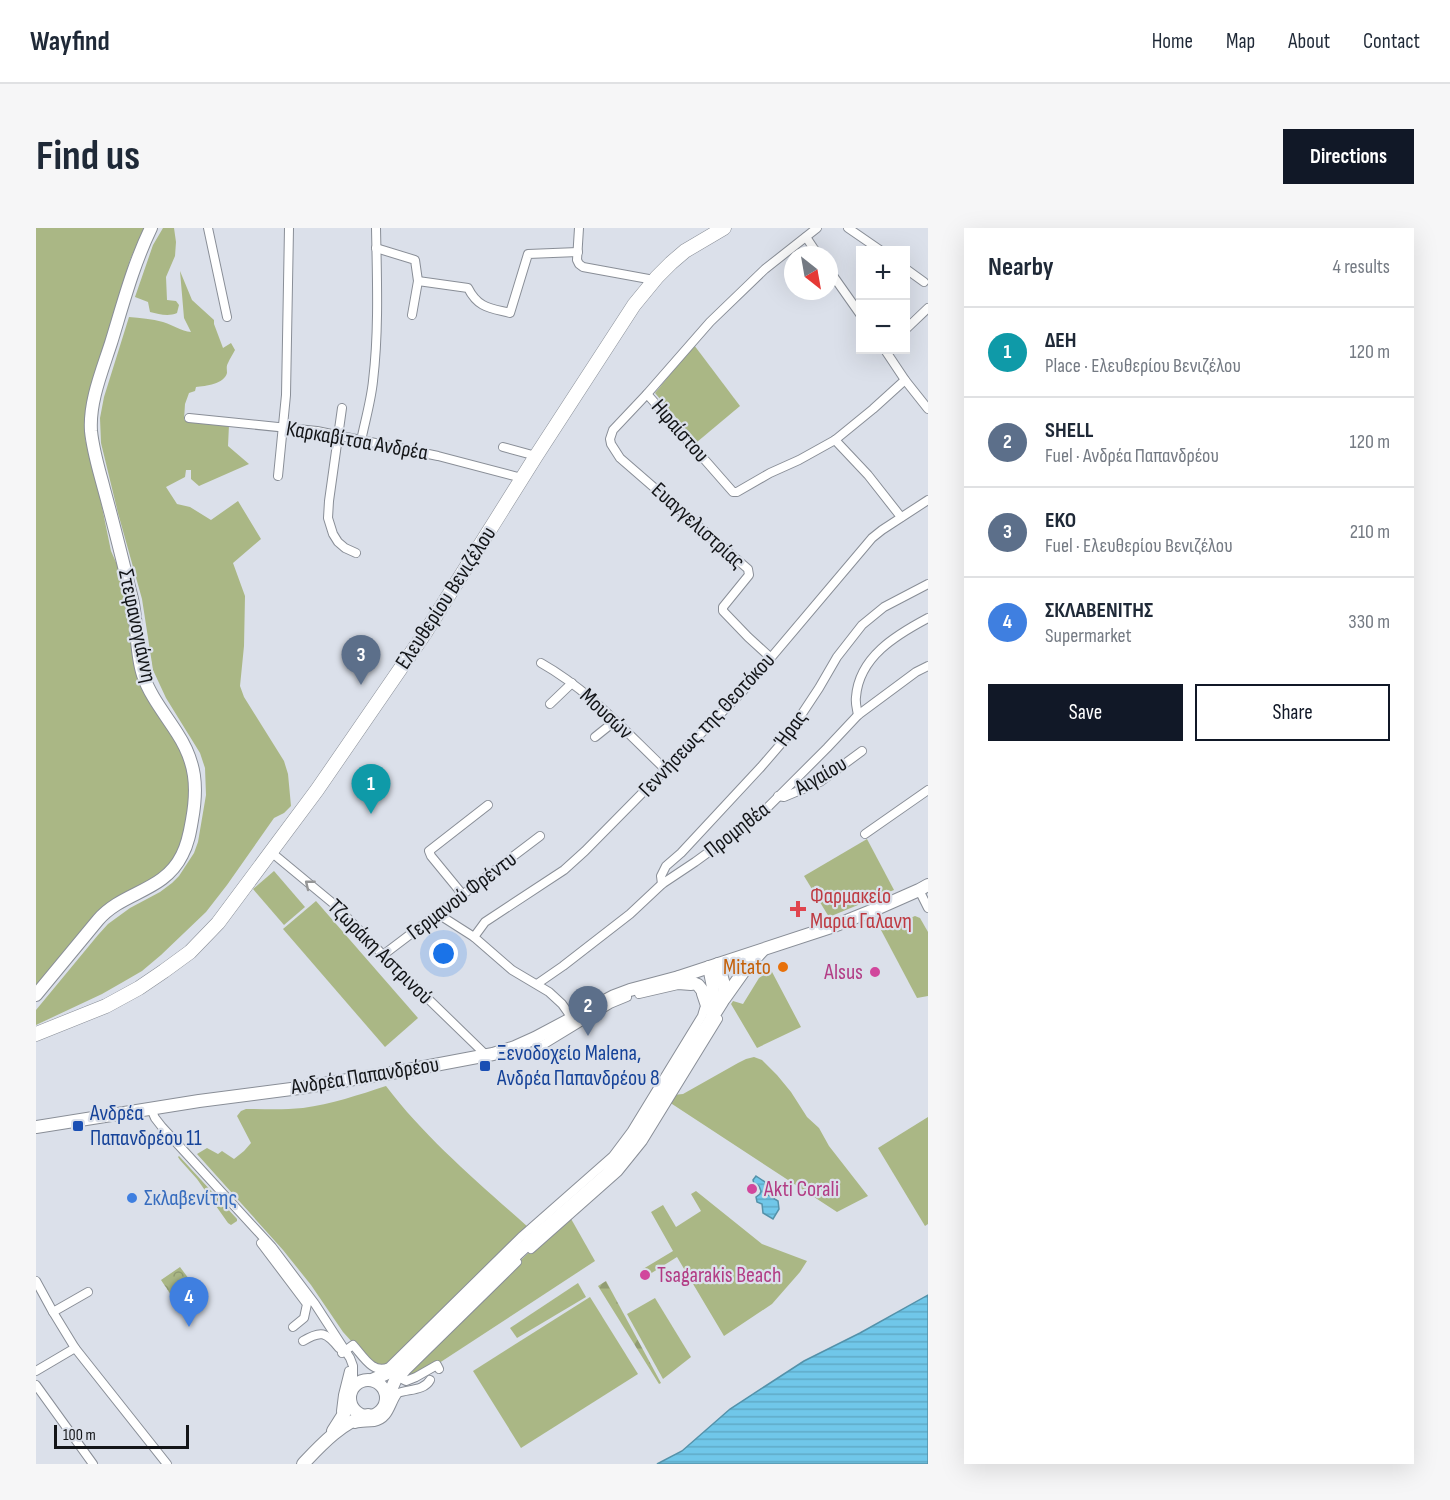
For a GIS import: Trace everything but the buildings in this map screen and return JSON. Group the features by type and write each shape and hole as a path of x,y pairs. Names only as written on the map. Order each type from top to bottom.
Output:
{"main road":[{"name":"Ελευθερίου Βενιζέλου","path":"36,1034 116,1001 152,980 198,944 218,923 344,752 420,641 634,305 654,280 685,251 724,228"}],"street":[{"name":"Στεφανογιάννη","path":"36,995 109,909 158,883 174,868 187,843 194,811 195,780 189,756 178,734 151,693 141,669 134,609 96,459 91,429 94,399 124,299 135,266 152,228"},
{"path":"208,228 227,317"},
{"path":"278,476 286,387 289,228"},
{"path":"361,441 373,384 376,340 375,228"},
{"path":"579,228 578,260 583,267 654,280"},
{"name":"Ηφαίστου","path":"817,228 765,269 710,322 647,394 732,492 737,492 835,440 905,380"},
{"path":"848,228 874,246"},
{"path":"806,237 812,246"},
{"path":"376,248 416,260 418,281 412,315"},
{"path":"418,281 468,288 474,300 488,307 510,313 528,254 578,252"},
{"path":"910,272 924,282"},
{"path":"838,282 856,307"},
{"path":"910,325 928,308"},
{"path":"888,354 928,409"},
{"name":"Ευαγγελιστρίας","path":"647,394 613,430 611,444 620,458 748,569 749,575 723,610 771,658"},
{"path":"342,408 328,518 338,542 356,553"},
{"name":"Καρκαβίτσα Ανδρέα","path":"189,418 337,435 438,456 522,478"},
{"path":"835,440 868,475 901,517"},
{"path":"503,447 536,456"},
{"name":"Γεννήσεως της Θεοτόκου","path":"474,937 482,924 575,861 742,692 872,538 928,500"},
{"name":"Ήρας","path":"662,884 661,876 666,866 681,853 786,738 837,657 861,625 884,607 928,584"},
{"path":"858,716 855,700 861,675 869,660 896,637 928,618"},
{"name":"Μουσών","path":"541,663 588,696 666,770"},
{"name":"Προμηθέα","path":"537,984 630,914 662,884 696,862 763,812 858,716 916,672 928,666"},
{"path":"550,704 572,683"},
{"path":"596,737 615,721"},
{"name":"Αιγαίου","path":"778,796 784,797 820,783 862,751"},
{"path":"865,834 928,790"},
{"path":"463,895 429,851 488,805"},
{"name":"Γερμανού Φρέντυ","path":"383,955 540,836"},
{"name":"Τζωράκη Αστρινού","path":"270,852 335,905 487,1056"},
{"path":"346,1350 353,1345 371,1365 380,1370 405,1363 526,1245 605,1176 637,1137 712,1018 725,988 713,965 762,954 923,888 928,908"},
{"path":"438,914 474,937 507,967 537,984 558,1000 572,1018"},
{"path":"717,1003 746,968 762,954"},
{"path":"303,1464 345,1420 356,1385 362,1381 376,1381 405,1363 627,1163 643,1141 732,996 762,954"},
{"name":"Ανδρέα Παπανδρέου","path":"36,1127 321,1084 487,1056 526,1042 622,992 679,977 713,965"},
{"path":"679,977 699,985 717,1003"},
{"path":"345,1420 379,1412 405,1363 513,1245 614,1156 702,1016 705,1008 704,1001 697,990 684,985 637,994 610,1004 541,1046"},
{"path":"151,1108 155,1118 168,1134 272,1247 336,1334 353,1366 352,1405 360,1414 368,1415"},
{"path":"261,1243 307,1304 304,1318 293,1327"},
{"path":"36,1281 38,1291 75,1348 167,1464"},
{"path":"53,1312 88,1292"},
{"path":"303,1341 313,1335 322,1334 330,1338 346,1350 385,1391 386,1401"},
{"path":"36,1371 75,1348"},
{"path":"346,1350 349,1370 339,1415 351,1426 381,1419 398,1393 424,1387 430,1380"},
{"path":"405,1363 402,1376 406,1381 437,1365 439,1369"},
{"path":"36,1385 93,1464"}],"green space":[{"path":"36,228 144,228 130,260 97,371 85,420 85,439 95,473 111,551 127,595 135,644 188,767 190,797 183,844 166,871 133,890 36,988"},
{"path":"163,228 174,228 176,242 175,256 166,277 167,300 176,301 179,305 177,313 170,315 150,312 148,302 135,297 153,245"},
{"path":"180,271 192,300 214,320 223,348 231,343 235,350 227,364 227,373 222,380 196,387 195,391 189,393 185,404 184,420 229,425 228,446 249,464 199,486 191,479 191,470 186,470 185,477 166,487 177,504 190,507 211,520 238,501 261,539 233,563 245,596 240,686 244,697 284,761 288,774 291,806 274,818 206,912 161,955 142,971 102,994 36,1025 36,1010 98,935 108,924 130,908 172,883 194,853 198,842 206,795 205,768 200,753 166,698 153,670 142,599 101,443 100,418 104,397 129,317 159,321 191,332 184,318"},
{"path":"694,345 740,406 697,442 655,393"},
{"path":"867,839 894,890 829,917 804,876"},
{"path":"274,871 305,907 284,925 253,889"},
{"path":"316,901 418,1018 385,1047 283,929"},
{"path":"915,916 920,918 928,932 928,996 917,998 881,930"},
{"path":"771,970 801,1027 757,1048 731,1004 733,1001 743,1004 759,978"},
{"path":"754,1057 762,1060 791,1092 807,1117 819,1128 829,1146 868,1196 837,1212 669,1102 673,1095 683,1094 738,1063"},
{"path":"386,1086 436,1142 529,1228 385,1368 372,1364 343,1332 311,1285 283,1250 197,1154 207,1148 218,1154 222,1151 234,1159 244,1151 251,1143 237,1116 246,1109 303,1108 345,1099"},
{"path":"928,1117 928,1224 925,1226 878,1148"},
{"path":"179,1156 237,1221 231,1225 228,1223"},
{"path":"696,1191 762,1244 807,1261 772,1304 724,1336 677,1257 650,1274 649,1272 646,1274 643,1269 673,1251 651,1212 663,1205 676,1227 701,1211 691,1194"},
{"path":"570,1217 595,1261 430,1369 417,1376 403,1377 525,1256"},
{"path":"180,1267 195,1287 185,1294 171,1295 161,1280"},
{"path":"606,1281 661,1383 659,1384 598,1286"},
{"path":"578,1283 586,1297 517,1338 510,1328"},
{"path":"590,1297 638,1374 521,1448 473,1371"},
{"path":"655,1298 691,1357 663,1379 627,1314"}],"water":[{"path":"756,1176 765,1182 768,1195 778,1201 779,1209 773,1219 763,1213 762,1204 757,1202 756,1197 761,1191 759,1186 754,1184 753,1180"},
{"path":"928,1295 928,1464 657,1464 682,1451 730,1409 804,1361"}],"place":[{"name":"EKO","path":"361,685"},
{"name":"ΔΕΗ","path":"371,814"},
{"name":"Φαρμακείο Μαρια Γαλανη","path":"798,909"},
{"name":"Mitato","path":"783,967"},
{"name":"Alsus","path":"875,972"},
{"name":"SHELL","path":"588,1036"},
{"name":"Ξενοδοχείο Malena, Ανδρέα Παπανδρέου 8","path":"485,1066"},
{"name":"Ανδρέα Παπανδρέου 11","path":"78,1126"},
{"name":"Akti Corali","path":"752,1189"},
{"name":"Σκλαβενίτης","path":"132,1198"},
{"name":"Tsagarakis Beach","path":"645,1275"},
{"name":"ΣΚΛΑΒΕΝΙΤΗΣ","path":"189,1327"}]}
